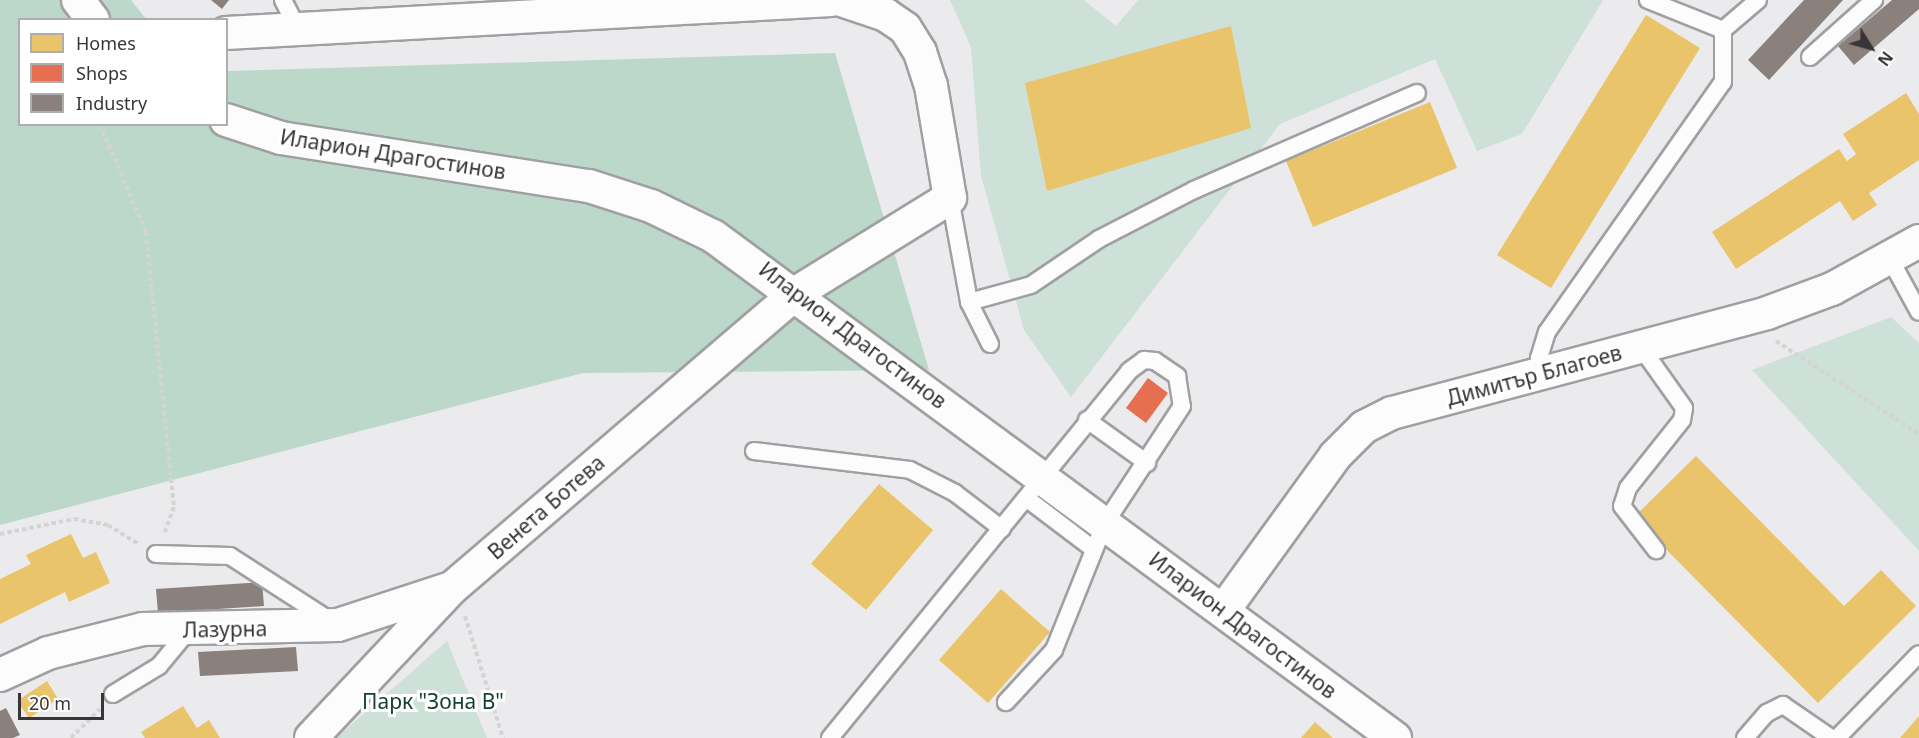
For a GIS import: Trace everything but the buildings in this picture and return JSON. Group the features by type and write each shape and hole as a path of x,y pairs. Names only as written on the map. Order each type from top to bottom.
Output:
{"street":[{"path":"78,0 92,18"},
{"path":"228,33 609,4 831,0"},
{"path":"841,0 886,15 905,28 920,52 931,86 950,198"},
{"name":"Иларион Драгостинов","path":"228,121 281,138 560,179 615,194 713,236 796,293 1035,488 1099,536 1224,611 1395,738"},
{"name":"Венета Ботева","path":"311,738 452,588 796,293 950,198"},
{"name":"Димитър Благоев","path":"1224,611 1335,456 1364,427 1392,413 1541,375 1749,317 1832,289 1919,241"},
{"name":"Лазурна","path":"0,675 48,653 143,629 188,631 338,625 452,588"}],"lane":[{"path":"283,0 297,28"},
{"path":"1648,0 1723,30"},
{"path":"1541,375 1539,358 1547,332 1723,82 1723,30 1758,0"},
{"path":"1810,57 1874,0"},
{"path":"969,302 1031,285 1099,239 1194,190 1418,93"},
{"path":"950,198 969,302 990,344"},
{"path":"1890,259 1919,312"},
{"path":"1640,346 1684,408 1682,420 1628,488 1622,506 1656,550"},
{"path":"830,738 1002,529 1087,420 1144,360 1167,367 1177,376 1182,406 1099,536 1054,650 1006,702"},
{"path":"1087,420 1147,463"},
{"path":"754,451 910,470 955,493 1002,529"},
{"path":"156,554 230,556 338,625"},
{"path":"113,694 159,666 188,631"},
{"path":"1837,738 1919,654"},
{"path":"1745,738 1767,713 1783,705 1831,738"}],"path":[{"path":"0,534 74,519 108,525 156,554 174,507 146,232 101,126"},
{"path":"1749,317 1774,340 1919,434"},
{"path":"452,588 503,738"},
{"path":"71,738 113,694"}],"green space":[{"path":"0,0 131,0 145,18 18,18 18,126 228,126 228,71 835,53 929,370 583,373 0,525"},
{"path":"950,0 1084,0 1116,26 1138,0 1603,0 1522,134 1477,151 1435,59 1280,124 1071,397 1024,330 981,176 971,47"},
{"path":"1891,317 1919,343 1919,551 1752,370"},
{"name":"Парк \"Зона В\"","path":"447,641 487,738 336,738"}]}
